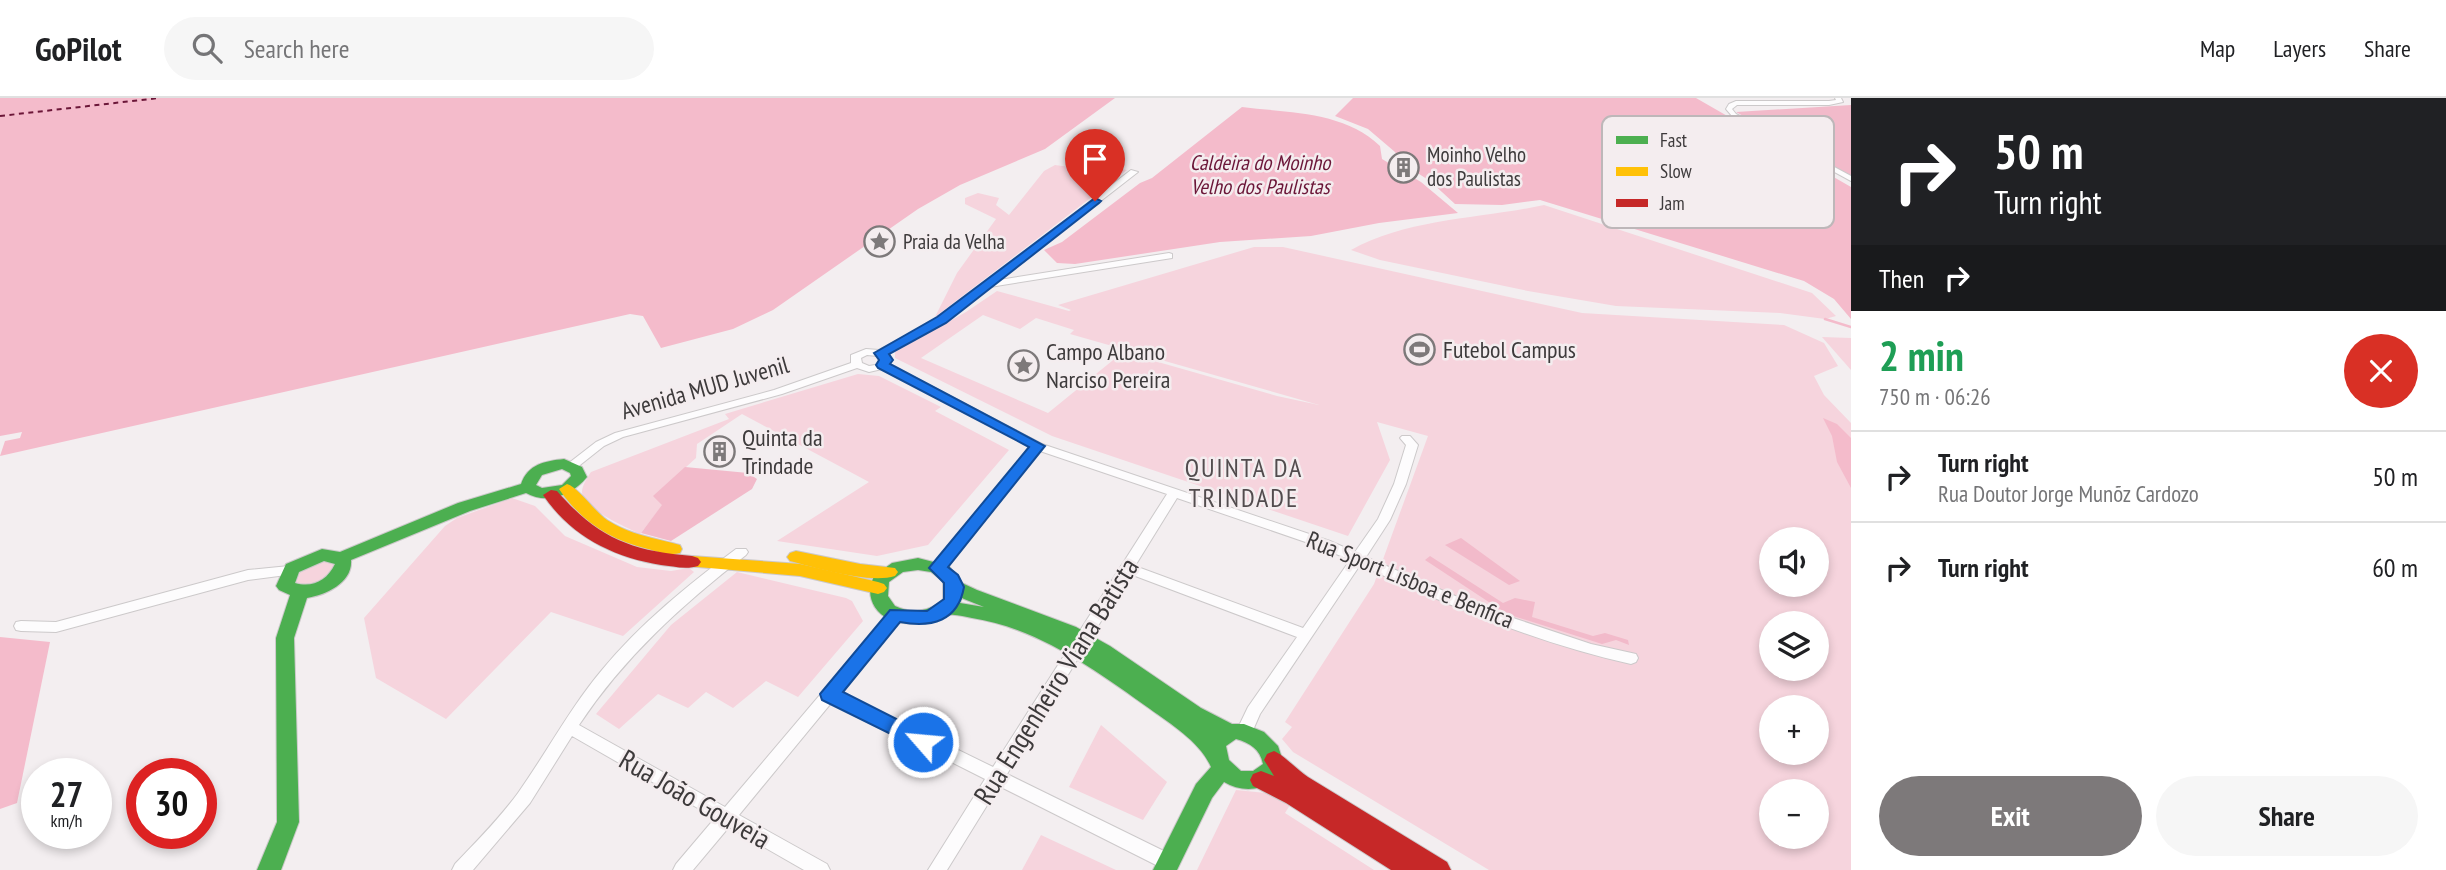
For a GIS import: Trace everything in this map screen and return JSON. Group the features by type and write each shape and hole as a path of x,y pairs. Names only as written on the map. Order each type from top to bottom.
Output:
{"main road":[{"path":"545,466 571,466 577,470 579,477 567,489 551,495 540,495 528,487 530,476 545,466"},
{"path":"341,558 344,570 332,583 311,592 300,593 290,591 285,586 284,579 289,571 310,558 333,555 341,558 464,507 528,487"},
{"path":"567,489 586,515 613,533 630,539 681,550 741,552 811,559 860,570 889,572 918,564 938,568 952,579 955,587 952,602 947,608 929,617 918,619 896,615 881,603 878,588 889,572"},
{"path":"551,495 562,513 590,536 641,556 716,567 811,572 878,588"},
{"path":"955,587 970,595 1044,621 1202,737 1213,749"},
{"path":"269,870 288,822 285,638 300,593"},
{"path":"947,608 970,609 1002,618 1126,664 1210,724 1264,742 1283,773 1439,870"},
{"path":"1237,732 1218,738 1213,749 1222,769 1240,780 1261,780 1288,793 1411,870"},
{"path":"1261,780 1271,772 1274,760"},
{"path":"1167,866 1204,791 1222,769"}],"street":[{"path":"1736,116 1729,109 1736,103 1840,102 1838,98"},
{"path":"1834,170 1851,179"},
{"path":"882,359 866,352 857,355 853,360 857,365 869,369 935,324 1134,172"},
{"path":"987,285 1169,256"},
{"path":"987,285 999,289"},
{"name":"Rua Sport Lisboa e Benfica","path":"882,359 1038,446 1359,557 1457,603 1590,649 1631,658"},
{"name":"Avenida MUD Juvenil","path":"571,466 593,449 619,435 778,392 857,365"},
{"path":"1237,732 1384,520 1400,484 1412,445 1406,438"},
{"path":"938,568 1038,446"},
{"name":"Rua Engenheiro Viana Batista","path":"937,870 1174,492"},
{"path":"461,870 523,799 591,694 644,631 716,567 741,552"},
{"path":"1127,568 1305,634"},
{"path":"21,625 56,627 248,575 289,571"},
{"path":"682,870 896,615"},
{"path":"830,694 1167,866"},
{"name":"Rua João Gouveia","path":"569,727 821,870"}],"shaded area":[{"path":"1851,105 1851,176 1834,167 1834,116 1743,116 1736,112"},
{"path":"1055,165 1127,170 935,317 957,273 996,219 965,204 965,198 978,193 999,198 996,205 1009,215 1044,171"},
{"path":"1544,205 1602,224 1602,228 1614,228 1812,293 1836,316 1825,319 1780,313 1616,306 1528,291 1380,260 1351,250 1373,239 1421,225"},
{"path":"1254,247 1283,247 1582,313 1784,325 1824,343 1838,366 1814,376 1824,395 1851,423 1851,870 1489,870 1293,752 1282,739 1292,727 1285,722 1374,584 1428,436 1377,422 1390,460 1348,536 1052,436 895,358 895,352 966,312 997,291 1071,310 1058,305","holes":["983,315 1020,329 1036,318 1074,330 1070,334 1319,405 1277,396 1123,352 1048,413 921,358"]},
{"path":"1822,337 1851,338 1851,370"},
{"path":"858,374 879,376 941,407 935,411 1009,450 928,545 877,556 777,541 869,482 742,414 697,444 696,458 654,496 663,505 640,534 606,517 584,498 583,487 591,472 729,419 725,414"},
{"path":"685,467 748,473 757,479 752,489 671,541 641,533 662,505 653,496"},
{"path":"512,498 535,506 565,536 637,567 671,571 689,568 694,572 623,636 551,612 446,719 376,678 364,618 445,526 457,518"},
{"path":"1461,538 1520,581 1509,585 1445,545"},
{"path":"1430,556 1503,603 1515,598 1535,602 1532,617 1593,636 1605,633 1628,640 1629,645 1616,640 1602,644 1507,614 1425,560"},
{"path":"317,560 333,562 335,565 330,577 310,586 295,582 295,574"},
{"path":"737,572 846,598 852,601 863,621 798,697 766,681 733,708 706,692 688,708 658,694 619,729 596,714 671,625"},
{"path":"1101,725 1167,782 1143,820 1069,787"},
{"path":"1236,790 1266,793 1290,805 1285,813 1374,870 1197,870"},
{"path":"1041,835 1116,870 1022,870"}],"water":[{"path":"0,98 1115,98 1045,149 960,185 918,209 773,310 733,329 661,348 643,316 630,314 0,456 5,441 20,438 22,432 0,436"},
{"path":"1353,98 1696,98 1727,116 1602,116 1602,219 1540,200 1502,205 1455,204 1430,181 1402,163 1395,152 1368,129 1335,116"},
{"name":"Caldeira do Moinho Velho dos Paulistas","path":"1242,107 1315,116 1350,126 1380,146 1382,159 1421,182 1458,213 1379,223 1311,236 1220,242 1075,264 1057,263 1044,250 1062,242 1140,183 1152,178"},
{"path":"1834,177 1851,187 1851,319 1834,299 1804,281 1631,228 1834,228"},
{"path":"1823,418 1837,424 1851,438 1851,488 1837,462 1832,436"},
{"path":"0,637 50,642 26,758 21,758 21,783 17,803 0,809"}],"waterway":[{"path":"1825,319 1851,327"}],"ferry route":[{"path":"0,116 159,98"}],"traffic: fast":[{"path":"564,464 577,470 579,477 567,489 540,494 528,487 536,472 564,464"},
{"path":"341,558 464,507 528,487"},
{"path":"322,555 337,557 344,563 335,579 328,585 311,591 294,590 285,586 292,568 322,555"},
{"path":"918,564 937,568 951,578 954,590 951,603 938,613 928,616 907,617 888,611 879,596 881,579 898,567 918,564"},
{"path":"955,587 1037,618 1085,640 1175,702 1230,732"},
{"path":"269,870 288,822 285,638 300,593"},
{"path":"947,608 975,611 1001,618 1052,638 1123,680 1163,708 1213,749"},
{"path":"1236,731 1257,738 1267,747 1274,767 1265,776 1255,780 1236,779 1221,765 1216,755 1215,743 1224,734 1236,731"},
{"path":"1165,870 1204,791 1222,769"}],"traffic: slow":[{"path":"567,489 588,514 613,531 642,542 674,549"},
{"path":"796,557 860,570 889,572"},
{"path":"692,562 800,570 878,588"}],"traffic: jam":[{"path":"551,495 581,526 613,546 649,557 692,562"},
{"path":"1274,760 1284,773 1300,784 1439,870"},
{"path":"1261,780 1294,796 1411,870"}],"place":[{"name":"Moinho Velho dos Paulistas","path":"1404,167"},
{"name":"Praia da Velha","path":"880,242"},
{"name":"Futebol Campus","path":"1420,350"},
{"name":"Campo Albano Narciso Pereira","path":"1023,366"},
{"name":"Quinta da Trindade","path":"719,452"}],"district":[{"name":"QUINTA DA TRINDADE","path":"1244,483"}],"route":[{"path":"923,742 830,694 896,615 918,619 939,614 947,608 952,602 955,587 952,579 938,568 1038,446 883,365 886,360 881,353 942,320 1095,201"}]}
